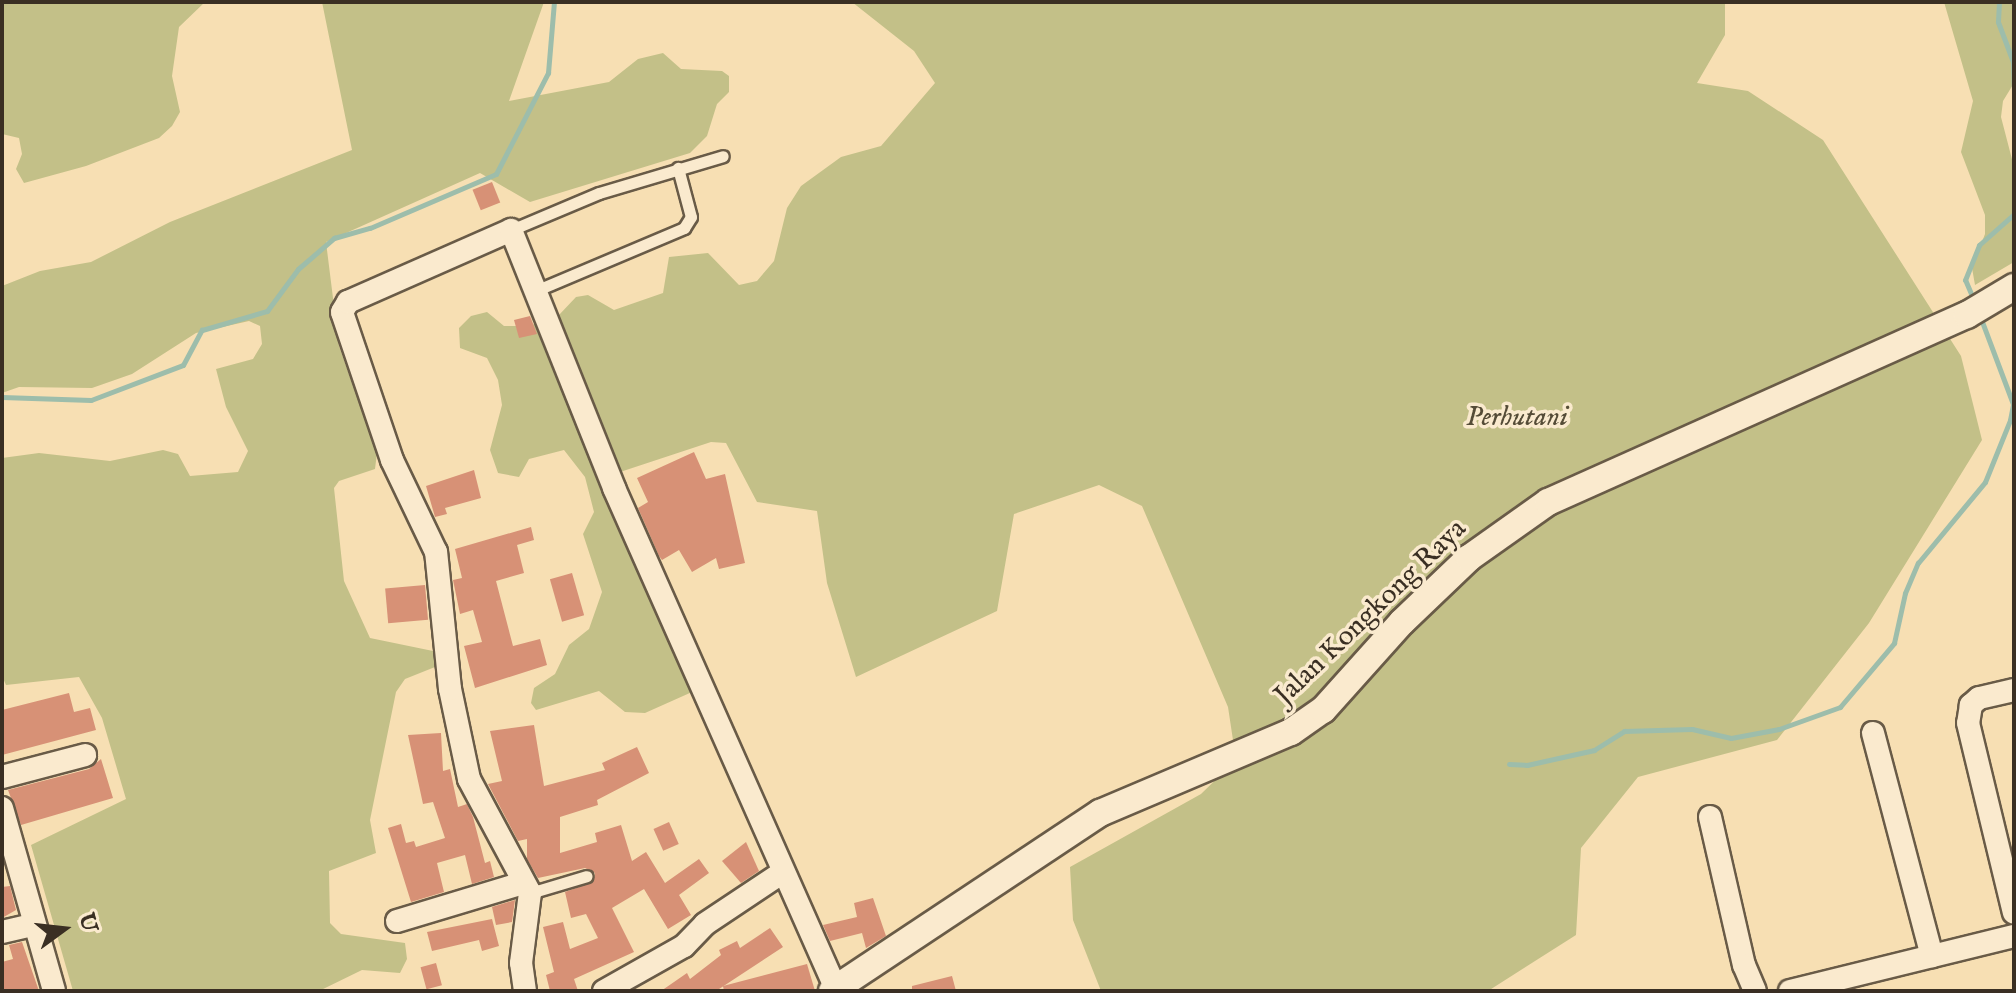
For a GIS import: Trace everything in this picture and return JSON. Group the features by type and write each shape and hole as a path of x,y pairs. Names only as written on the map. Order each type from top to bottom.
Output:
{"street":[{"path":"525,991 521,963 526,888 469,779 450,689 436,552 398,475 343,322 348,302 511,230 614,488 834,990"},
{"name":"Jalan Kongkong Raya","path":"834,990 1100,813 1291,732 1323,710 1402,622 1469,558 1548,502 1977,310 2014,287"},
{"path":"2014,690 1979,698 1971,705 1968,723 2014,913"},
{"path":"1873,733 1932,956"},
{"path":"2,777 85,755"},
{"path":"2,808 9,860 54,991"},
{"path":"1710,817 1744,965 1755,991"},
{"path":"604,991 684,946 705,924 783,872"},
{"path":"397,921 526,888"},
{"path":"2,932 32,925"},
{"path":"1790,991 2014,936"}],"lane":[{"path":"511,230 599,193 723,156"},
{"path":"535,291 684,228 691,217 678,168"},
{"path":"526,888 587,876"}],"green space":[{"path":"2,2 205,2 179,27 172,76 180,112 172,126 159,138 86,166 24,183 16,169 22,154 19,138 2,134"},
{"path":"322,2 544,2 509,101 609,82 638,59 663,53 681,69 722,71 729,76 729,92 717,104 707,136 690,153 530,202 480,173 326,242 339,346 377,453 375,469 339,481 334,488 344,581 370,638 433,651 435,667 405,679 396,692 370,820 376,853 329,871 330,923 341,934 405,943 407,959 400,973 362,970 319,991 73,991 31,845 126,799 102,718 79,677 6,685 2,676 2,458 39,453 110,461 163,450 178,454 190,476 238,472 248,451 226,407 216,369 253,359 262,344 260,326 249,321 196,333 132,374 92,388 19,387 2,393 2,286 40,271 91,262 170,222 352,150"},
{"name":"Perhutani","path":"852,2 1725,2 1725,35 1697,83 1748,91 1823,140 1961,356 1982,440 1869,623 1777,740 1638,777 1581,848 1576,935 1488,991 1101,991 1073,920 1070,867 1201,794 1236,760 1228,707 1142,506 1099,485 1014,514 997,611 856,677 827,583 817,511 757,502 726,443 711,442 608,476 701,688 645,713 625,712 599,691 536,710 531,703 534,688 555,674 569,645 589,629 602,592 583,534 594,512 585,477 564,450 529,459 519,477 498,473 490,450 502,405 498,380 487,358 460,348 459,328 471,316 487,312 504,326 529,326 559,315 576,297 588,295 614,310 663,293 669,257 708,253 739,285 757,281 774,261 787,208 801,186 841,157 881,146 935,83 914,51"},
{"path":"1944,2 2014,2 2014,83 2003,101 2001,117 2014,167 2014,262 1975,285 1972,268 1985,234 1985,215 1961,152 1973,101"}],"building":[{"path":"492,182 500,202 481,210 473,190"},
{"path":"530,316 537,334 519,338 514,320"},
{"path":"694,452 706,479 725,474 745,563 719,569 716,558 692,572 679,550 662,560 659,556 638,508 648,502 637,478"},
{"path":"474,470 481,498 445,508 447,514 435,517 426,486"},
{"path":"531,527 534,540 517,545 524,573 496,581 513,646 540,639 547,665 475,688 464,646 482,642 473,610 460,614 453,580 462,578 455,549"},
{"path":"572,573 584,615 562,622 550,579"},
{"path":"425,585 428,620 388,623 385,588"},
{"path":"69,693 74,712 90,708 96,730 2,755 2,710"},
{"path":"534,725 544,786 605,770 602,763 637,747 649,773 597,800 598,805 560,817 560,853 597,842 595,833 621,825 632,861 646,852 665,883 699,859 709,873 679,895 691,915 668,929 644,889 612,908 634,952 574,979 578,991 550,991 546,975 554,972 543,927 563,922 570,949 598,938 586,914 571,918 565,892 593,882 595,873 585,868 538,878 527,859 527,839 518,841 488,784 502,781 490,731"},
{"path":"441,733 443,771 450,769 458,807 467,804 485,863 490,861 494,877 472,884 465,855 437,863 444,892 411,902 388,828 401,824 406,843 414,841 416,847 445,838 433,802 423,804 408,735"},
{"path":"101,759 113,798 21,825 8,790 89,769"},
{"path":"669,822 679,844 663,851 653,829"},
{"path":"746,842 759,871 741,883 722,861"},
{"path":"10,886 16,910 2,918 2,887"},
{"path":"873,898 886,936 866,948 862,933 830,941 823,925 857,917 854,903"},
{"path":"515,900 512,922 496,925 492,907"},
{"path":"492,919 499,946 482,951 479,940 432,951 427,932"},
{"path":"770,928 783,947 716,991 661,991 687,973 690,979 721,955 719,950 737,941 740,948"},
{"path":"22,942 39,991 2,991 2,962 13,959 9,945"},
{"path":"436,963 442,985 426,989 421,967"},
{"path":"807,964 815,991 724,991 723,986"},
{"path":"952,976 956,991 912,991 912,986"}],"waterway":[{"path":"2,397 91,400 183,365 202,330 267,311 298,269 334,238 370,228 496,174 548,73 554,2"},
{"path":"1999,2 1998,22 2013,62 2014,95"},
{"path":"1975,303 1965,280 1979,245 2014,214"},
{"path":"1509,764 1527,765 1594,750 1624,731 1692,729 1731,738 1779,729 1840,707 1894,643 1905,593 1918,563 1985,482 2010,420 2013,404 1980,316"}]}
